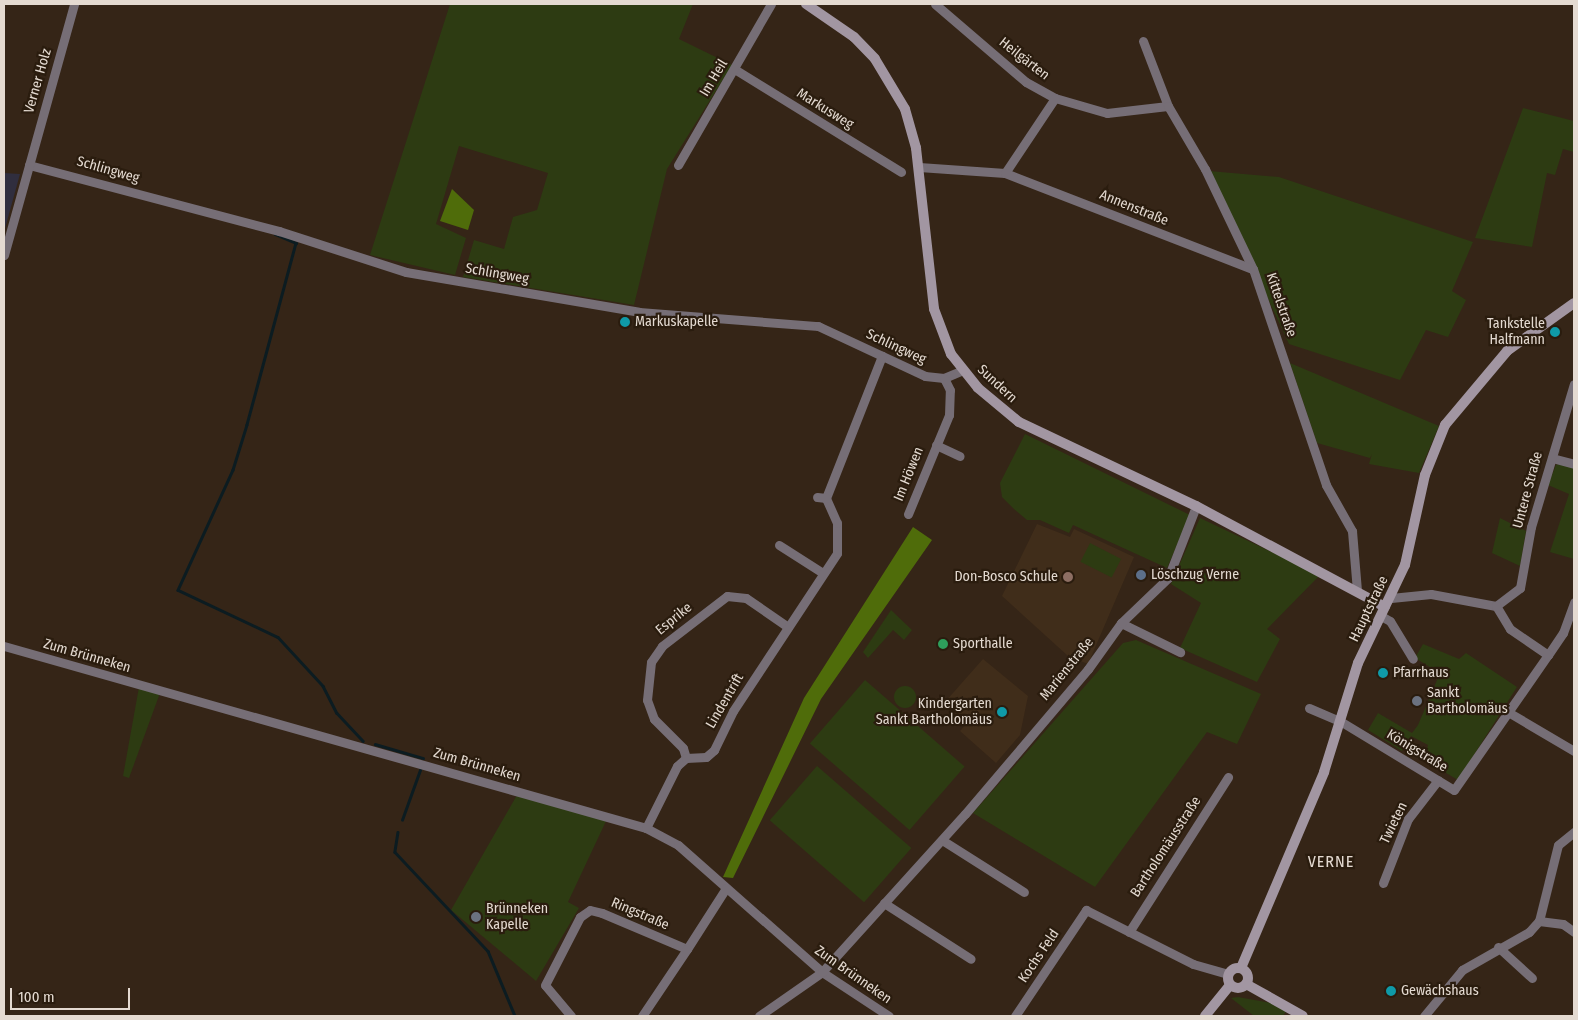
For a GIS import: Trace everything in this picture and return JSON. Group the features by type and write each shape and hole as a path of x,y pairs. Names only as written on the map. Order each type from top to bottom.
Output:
{"street":[{"name":"Verner Holz","path":"4,255 74,4"},
{"name":"Im Heil","path":"678,165 736,70 771,4"},
{"name":"Sundern","path":"806,4 854,37 886,74 904,109 919,167 934,310 963,370 1019,422 1196,506 1386,607"},
{"name":"Heilgärten","path":"935,4 1026,82 1054,98 1107,113 1168,106"},
{"name":"Kittelstraße","path":"1143,41 1168,106 1206,169 1253,269 1326,485 1352,531 1356,590"},
{"name":"Markusweg","path":"736,70 901,172"},
{"path":"1005,173 1054,98"},
{"name":"Schlingweg","path":"28,165 279,231 406,272 639,312 818,326 925,376 944,378"},
{"name":"Annenstraße","path":"919,167 1005,173 1253,269"},
{"name":"Hauptstraße","path":"1241,968 1324,772 1358,663 1405,565 1427,471 1445,425 1508,351 1574,303"},
{"name":"Lindentrift","path":"686,758 706,757 714,750 788,627 837,553 840,538 821,497 882,356"},
{"path":"944,378 963,370"},
{"name":"Im Höwen","path":"908,514 936,445 951,401 944,378"},
{"name":"Untere Straße","path":"1496,606 1520,588 1525,577 1531,527 1574,384"},
{"name":"Im Höwen","path":"936,445 960,456"},
{"path":"1552,458 1574,464"},
{"name":"Marienstraße","path":"759,1016 822,972 942,840 1088,669 1120,623 1168,578 1196,506"},
{"path":"779,545 823,573"},
{"path":"1413,659 1390,621 1386,607 1431,594 1496,606 1510,629 1548,655"},
{"name":"Esprike","path":"686,758 683,748 654,719 647,700 651,662 662,646 727,596 746,598 788,627"},
{"name":"Königstraße","path":"1309,708 1340,721 1454,790 1460,787 1508,712 1563,633 1574,602"},
{"path":"1120,623 1180,652"},
{"name":"Zum Brünneken","path":"4,646 646,828 678,845 822,972 889,1016"},
{"path":"1508,712 1574,751"},
{"path":"646,828 677,766 686,758"},
{"name":"Bartholomäusstraße","path":"1129,932 1228,776"},
{"name":"Twieten","path":"1383,883 1408,819 1438,780"},
{"path":"1424,1016 1462,970 1498,947 1529,932 1538,921 1558,845 1574,832"},
{"path":"942,840 1024,892"},
{"path":"642,1016 726,888"},
{"path":"884,903 971,959"},
{"name":"Ringstraße","path":"571,1016 545,985 580,917 590,910 687,949"},
{"name":"Kochs Feld","path":"1015,1016 1086,910 1129,932"},
{"path":"1538,921 1563,924 1574,932"},
{"path":"1129,932 1193,964 1228,974 1241,968 1248,975 1246,984"},
{"path":"1498,947 1532,978"},
{"path":"1205,1016 1230,985 1228,974"},
{"path":"1230,985 1238,988 1246,984"},
{"path":"1246,984 1303,1016"}],"shaded area":[{"path":"4,173 20,174 4,232"},
{"name":"Don-Bosco Schule","path":"1037,524 1070,537 1074,529 1134,557 1088,664 1068,656 1002,596"},
{"path":"983,659 1028,696 1020,735 996,763 960,731 968,722 945,702"}],"green space":[{"path":"450,4 693,4 679,39 732,65 667,169 634,305 463,277 474,240 504,249 513,217 537,210 548,173 459,146 436,224 466,238 455,275 370,255"},
{"path":"1523,108 1574,121 1574,152 1563,149 1555,175 1547,173 1532,247 1475,238"},
{"path":"1209,171 1279,177 1473,242 1452,291 1466,300 1448,337 1426,330 1400,380 1289,344"},
{"path":"452,189 474,210 468,230 440,221"},
{"path":"1290,363 1439,426 1419,473 1369,464 1372,454 1370,458 1317,443"},
{"path":"1025,434 1190,515 1167,568 1073,525 1069,533 1040,520 1027,520 1014,509 1002,497 1000,483"},
{"path":"1562,463 1574,467 1574,559 1550,552 1569,494 1548,485 1556,465"},
{"path":"1200,518 1320,575 1267,629 1280,639 1257,682 1180,648 1201,603 1171,584"},
{"path":"1500,518 1526,531 1520,566 1492,553"},
{"path":"913,527 932,540 821,699 733,878 723,877 804,698"},
{"path":"1090,543 1121,559 1112,578 1080,562"},
{"path":"891,610 912,630 904,640 893,630 868,658 863,652"},
{"path":"1136,640 1261,694 1237,744 1207,732 1095,887 973,813 1123,643"},
{"path":"1423,644 1459,659 1466,653 1517,687 1458,780 1424,760 1428,745 1411,736 1402,751 1368,730 1378,713 1412,733 1418,725 1440,673 1415,658"},
{"path":"865,680 965,767 910,830 810,743"},
{"path":"905,686 913,689 916,697 913,705 905,708 897,705 894,697 897,689"},
{"path":"139,687 160,693 129,778 123,776"},
{"path":"817,766 911,848 864,902 770,820"},
{"path":"517,795 607,819 568,902 579,908 536,981 451,910"},
{"path":"1238,997 1271,1003 1287,1010 1283,1016 1254,1016 1231,998"}],"waterway":[{"path":"275,234 296,243 247,425 233,470 178,590 278,637 323,686 337,713 363,741"},
{"path":"375,744 423,758"},
{"path":"402,820 420,770"},
{"path":"398,832 395,852 488,951 515,1016"}],"place":[{"name":"Markuskapelle","path":"625,322"},
{"name":"Tankstelle Halfmann","path":"1555,332"},
{"name":"Löschzug Verne","path":"1141,575"},
{"name":"Don-Bosco Schule","path":"1068,577"},
{"name":"Sporthalle","path":"943,644"},
{"name":"Pfarrhaus","path":"1383,673"},
{"name":"Sankt Bartholomäus","path":"1417,701"},
{"name":"Kindergarten Sankt Bartholomäus","path":"1002,712"},
{"name":"Brünneken Kapelle","path":"476,917"},
{"name":"Gewächshaus","path":"1391,991"}],"district":[{"name":"VERNE","path":"1331,862"}]}
